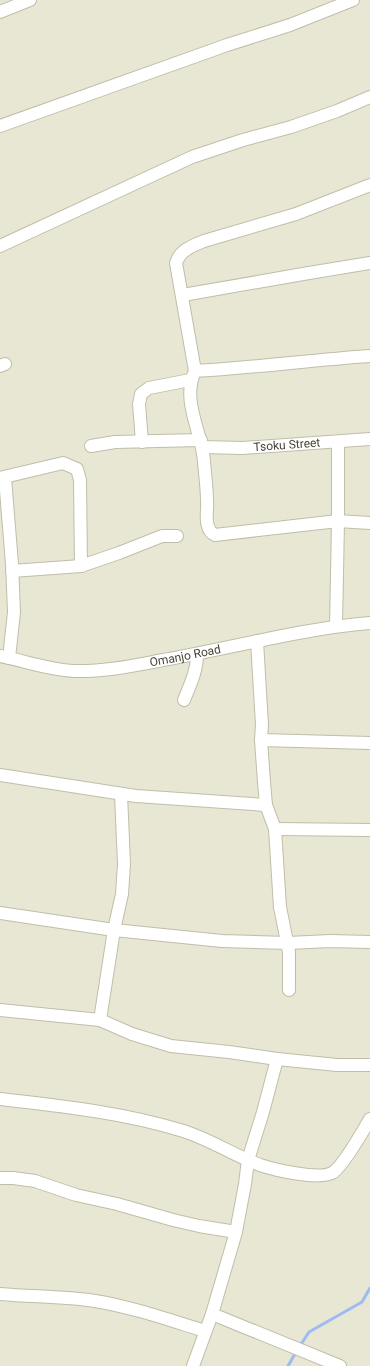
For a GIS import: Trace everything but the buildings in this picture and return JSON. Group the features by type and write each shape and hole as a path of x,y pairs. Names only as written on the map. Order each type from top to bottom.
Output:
{"street":[{"path":"0,12 30,0"},
{"path":"0,126 227,45 290,25 353,0"},
{"path":"0,246 192,157 243,140 291,127 337,111 370,97"},
{"path":"370,185 296,214 204,241 182,252 176,263 183,295 193,376 190,395 193,413 202,444 208,502 207,525 210,532 215,535 338,521 370,523"},
{"path":"183,295 370,264"},
{"path":"142,442 139,404 141,394 149,388 193,376 248,368 322,359 370,356"},
{"name":"Tsoku Street","path":"91,446 115,442 142,442 202,444 242,448 370,439"},
{"path":"336,626 338,442"},
{"path":"4,657 14,612 12,571 2,478 63,463 77,469 80,480 81,566"},
{"path":"12,571 81,566 119,554 162,536 178,536"},
{"name":"Omanjo Road","path":"4,657 58,670 95,671 197,655 257,641 336,626 370,623"},
{"path":"257,641 262,725 261,740 266,805 275,829 280,907 288,943 289,990"},
{"path":"184,700 197,665 197,655"},
{"path":"261,740 370,743"},
{"path":"0,775 121,794 266,805"},
{"path":"100,1020 114,930 122,894 124,864 121,794"},
{"path":"275,829 370,830"},
{"path":"0,913 114,930 222,941 288,943 330,941 370,942"},
{"path":"0,1010 100,1020 132,1034 171,1046 276,1059 370,1065"},
{"path":"193,1366 212,1314 236,1232 248,1160 263,1112 276,1059"},
{"path":"0,1099 85,1109 153,1123 199,1137 270,1169 297,1174 331,1174 340,1167 370,1119"},
{"path":"0,1178 35,1181 76,1195 118,1204 173,1220 236,1232"},
{"path":"0,1294 53,1296 95,1301 134,1310 205,1331"},
{"path":"212,1314 340,1366"}],"shaded area":[{"path":"0,0 370,0 370,1366 0,1366"}],"waterway":[{"path":"300,1346 309,1332 362,1302 370,1288"},
{"path":"288,1366 296,1352"}]}
